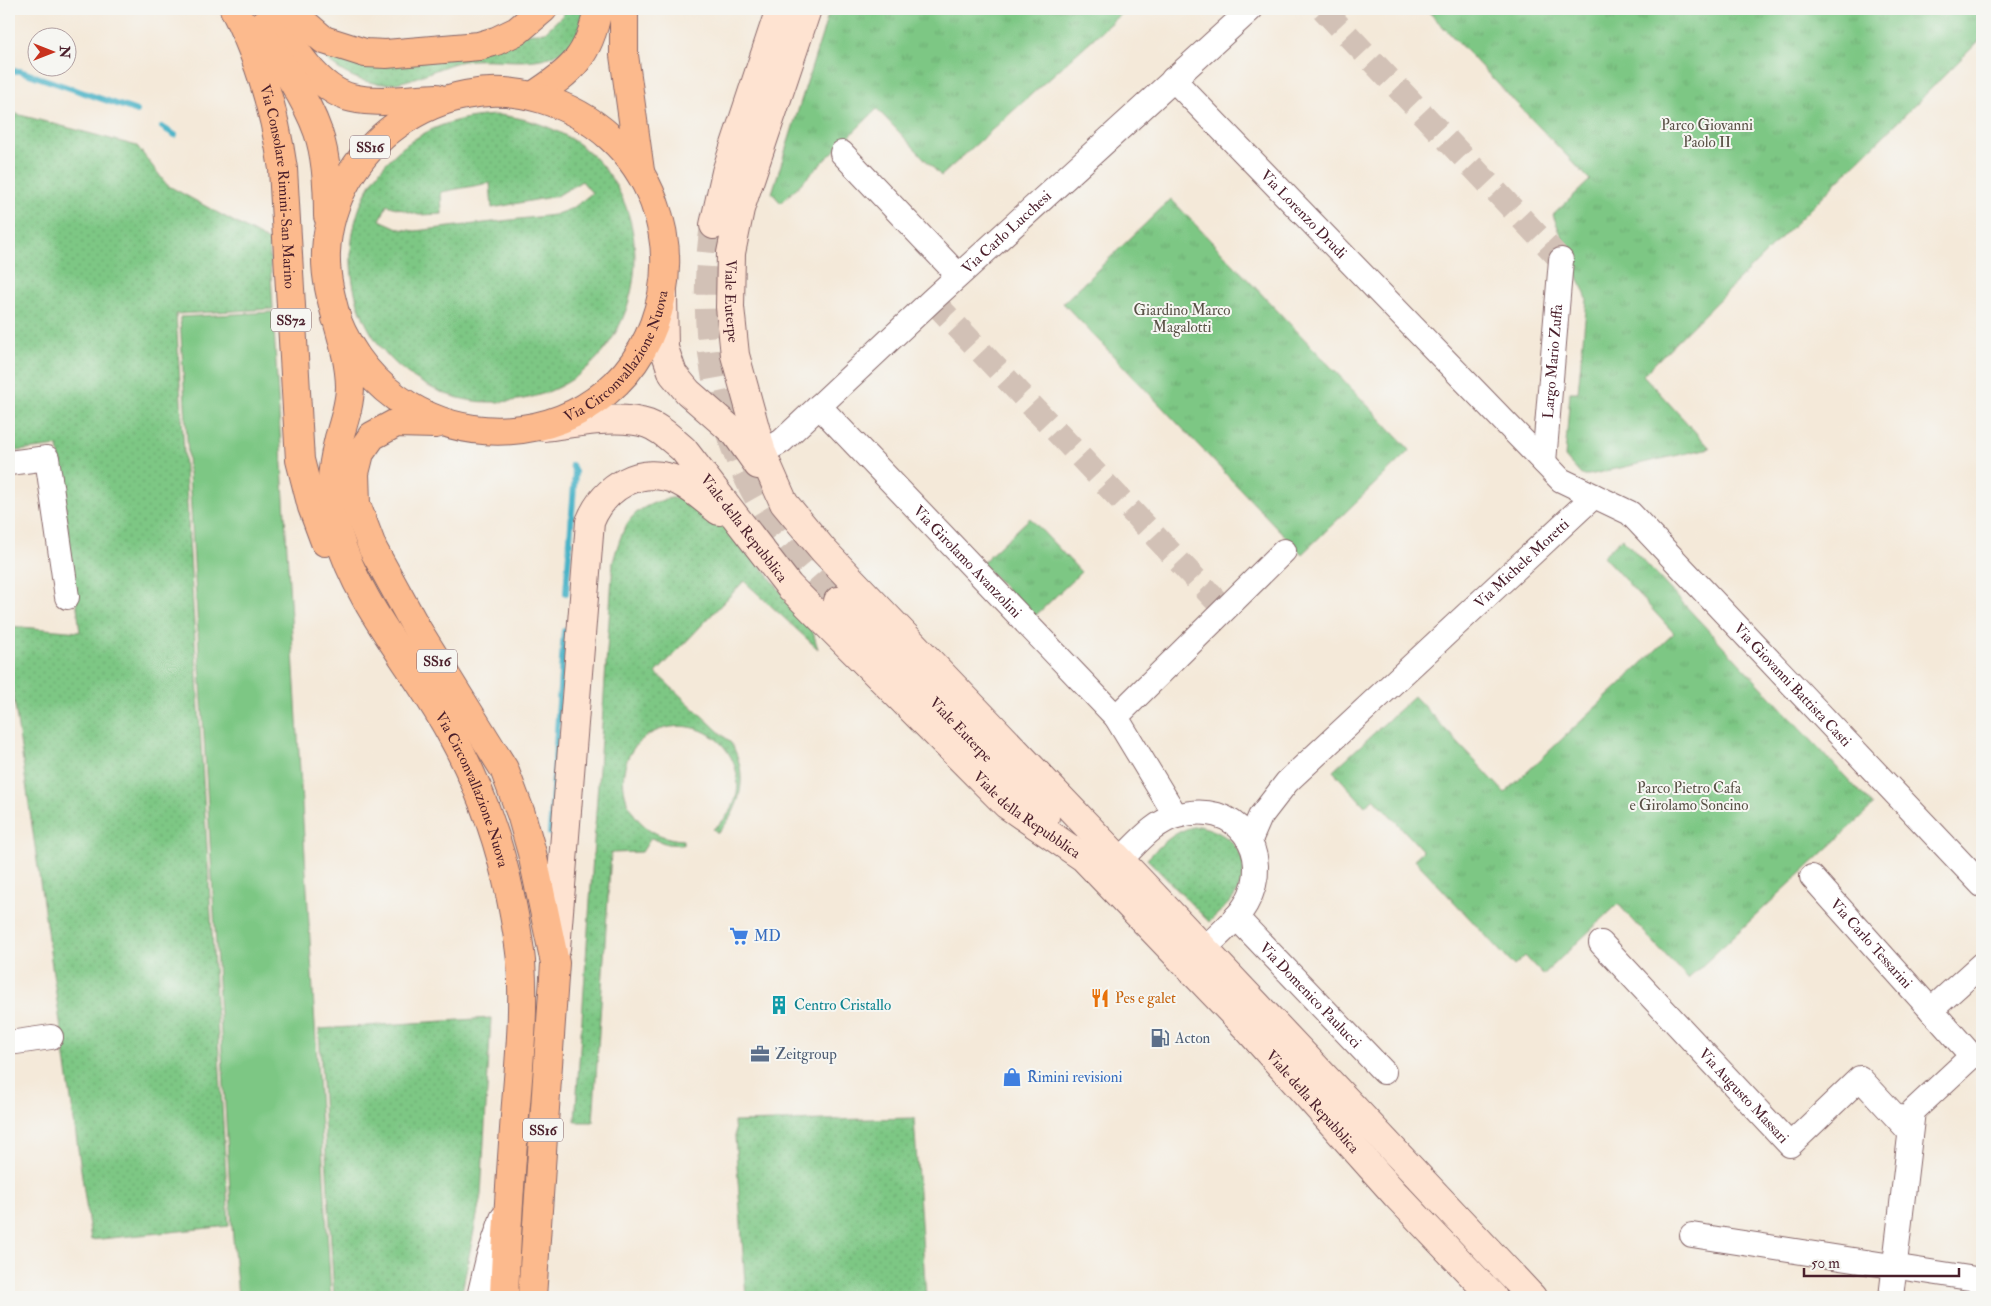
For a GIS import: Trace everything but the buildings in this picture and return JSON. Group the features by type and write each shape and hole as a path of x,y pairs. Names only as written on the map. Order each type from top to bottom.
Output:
{"main road":[{"name":"Via Consolare Rimini-San Marino","path":"234,9 265,85 279,142 283,170 296,410 302,469 317,522 340,571 378,619"},
{"name":"Via Consolare Rimini-San Marino","path":"244,9 300,96 318,133 328,192 329,232"},
{"path":"270,9 302,61 327,85 350,98 371,100 451,97"},
{"path":"288,9 324,40 365,53 386,54 479,46 496,42 517,31 543,9"},
{"path":"533,96 569,71 586,49 594,28 598,9"},
{"name":"Via Circonvallazione Nuova","path":"624,9 624,55 640,173"},
{"path":"714,225 726,172 780,9"},
{"name":"Viale Euterpe","path":"807,9 740,209 731,253 730,308 735,355 762,453 784,504 824,551"},
{"name":"Via Circonvallazione Nuova","path":"504,1297 520,1037 521,961 506,876 486,809 450,731 378,619 345,557 331,505 330,485 334,457 350,390 343,340 328,287 326,255 329,232 339,196 356,165 374,142 398,123 451,97 478,92 507,92 533,96 562,105 589,120 614,140 640,173 653,198 661,224 665,251 660,303 649,333 640,350 621,376 581,408 554,420 525,428 479,430 448,424 396,423 372,436 360,453 355,473 356,504 373,549 417,629 504,769 521,814 532,853 555,963"},
{"path":"663,285 664,348 673,374 688,392 736,434 784,504"},
{"name":"Via Circonvallazione Nuova","path":"336,318 353,353 378,384 415,411 448,424"},
{"name":"Viale della Repubblica","path":"525,428 611,420 648,424 666,434 683,449 789,586 1007,805 1084,858 1247,1028 1396,1196 1492,1297"},
{"name":"Via Circonvallazione Nuova","path":"532,1297 555,963 590,522 596,507 619,483 647,475 677,481 744,529"},
{"name":"Viale della Repubblica","path":"824,551 1120,860 1532,1297"},
{"name":"Viale Euterpe","path":"838,601 1084,858"}],"street":[{"name":"Via Carlo Lucchesi","path":"762,453 782,441 958,275 1251,9"},
{"name":"Via Lorenzo Drudi","path":"1174,79 1544,462"},
{"path":"842,153 958,275"},
{"name":"Largo Mario Zuffa","path":"1544,462 1561,260"},
{"name":"Via Girolamo Avanzolini","path":"819,406 1116,717"},
{"path":"9,463 47,458 66,598"},
{"path":"1544,462 1561,480 1594,496"},
{"name":"Via Michele Moretti","path":"1250,840 1260,817 1287,782 1594,496"},
{"name":"Via Giovanni Battista Casti","path":"1594,496 1630,513 1982,884"},
{"path":"1176,816 1116,717 1284,551"},
{"name":"Via Michele Moretti","path":"1229,819 1287,782"},
{"path":"1120,860 1154,828 1176,816 1205,813 1229,819 1250,840 1255,852 1256,880 1245,905 1236,917 1204,949"},
{"name":"Via Carlo Tessarini","path":"1812,877 1931,1010"},
{"name":"Via Domenico Paulucci","path":"1236,917 1384,1072"},
{"name":"Via Augusto Massari","path":"1601,943 1790,1145 1860,1078 1910,1132"},
{"path":"1891,1297 1913,1111 1977,1061 1931,1010 1982,964"},
{"path":"9,1043 51,1037"},
{"path":"481,1297 490,1259 508,1208"},
{"path":"1692,1235 1982,1280"}],"green space":[{"path":"565,9 585,9 575,37 562,51 539,59 527,61 464,61 403,82 383,84 367,82 345,73 325,58 324,53 545,32 564,14"},
{"path":"830,9 1126,9 941,176 877,109 781,203 772,193"},
{"name":"Parco Giovanni Paolo II","path":"1426,9 1982,9 1982,38 1643,375 1710,448 1589,475 1581,475 1565,457 1570,392 1578,392 1587,299 1553,215 1590,180"},
{"path":"9,112 137,146 167,185 269,241 273,309 176,314 229,1226 91,1240 9,664 9,626 80,632 58,446 9,452"},
{"path":"499,115 562,134 605,170 629,216 635,268 623,318 594,362 549,391 489,402 479,402 449,395 430,387 413,377 387,354 368,327 356,296 351,263 354,230 363,198 381,169 406,145 428,132 462,119","holes":["582,181 592,193 573,208 554,215 415,231 400,229 380,220 387,205 419,215 442,214 441,192 490,183 492,208 557,196"]},
{"name":"Giardino Marco Magalotti","path":"1171,199 1410,450 1302,554 1063,303"},
{"path":"273,312 331,1297 238,1297 232,1226 180,317"},
{"path":"671,498 684,498 707,511 756,560 813,632 818,649 744,581 656,673 731,743 740,767 740,790 733,813 718,833 713,829 729,813 737,794 737,775 731,757 719,741 702,731 682,726 659,730 641,740 629,755 624,773 625,791 631,809 643,824 660,835 683,840 683,845 667,844 651,838 642,852 611,853 593,1122 575,1122 613,562 621,537 630,519 646,507"},
{"path":"1030,518 1081,572 1033,618 982,563"},
{"name":"Parco Pietro Cafa e Girolamo Soncino","path":"1622,538 1873,806 1688,979 1618,904 1543,975 1525,956 1514,966 1414,859 1423,851 1374,798 1365,806 1333,771 1414,696 1505,793 1674,633 1603,556"},
{"path":"1199,826 1211,829 1231,841 1242,859 1242,881 1236,894 1209,922 1147,859 1164,842 1183,830"},
{"path":"491,1018 481,1195 461,1297 334,1297 319,1029"},
{"path":"914,1118 926,1297 746,1297 734,1122"}],"waterway":[{"path":"9,71 20,71 137,111"},
{"path":"162,127 175,135"},
{"path":"566,593 575,472 572,465"},
{"path":"550,833 564,631"}],"tunnel":[{"path":"1323,9 1561,260"},
{"path":"714,225 710,264 709,304 711,343 716,381 725,419 738,455 755,491 775,525 838,601"},
{"path":"932,300 1224,609"}],"place":[{"name":"MD","path":"739,936"},
{"name":"Pes e galet","path":"1100,998"},
{"name":"Centro Cristallo","path":"779,1005"},
{"name":"Acton","path":"1160,1038"},
{"name":"Zeitgroup","path":"760,1054"},
{"name":"Rimini revisioni","path":"1012,1077"}]}
